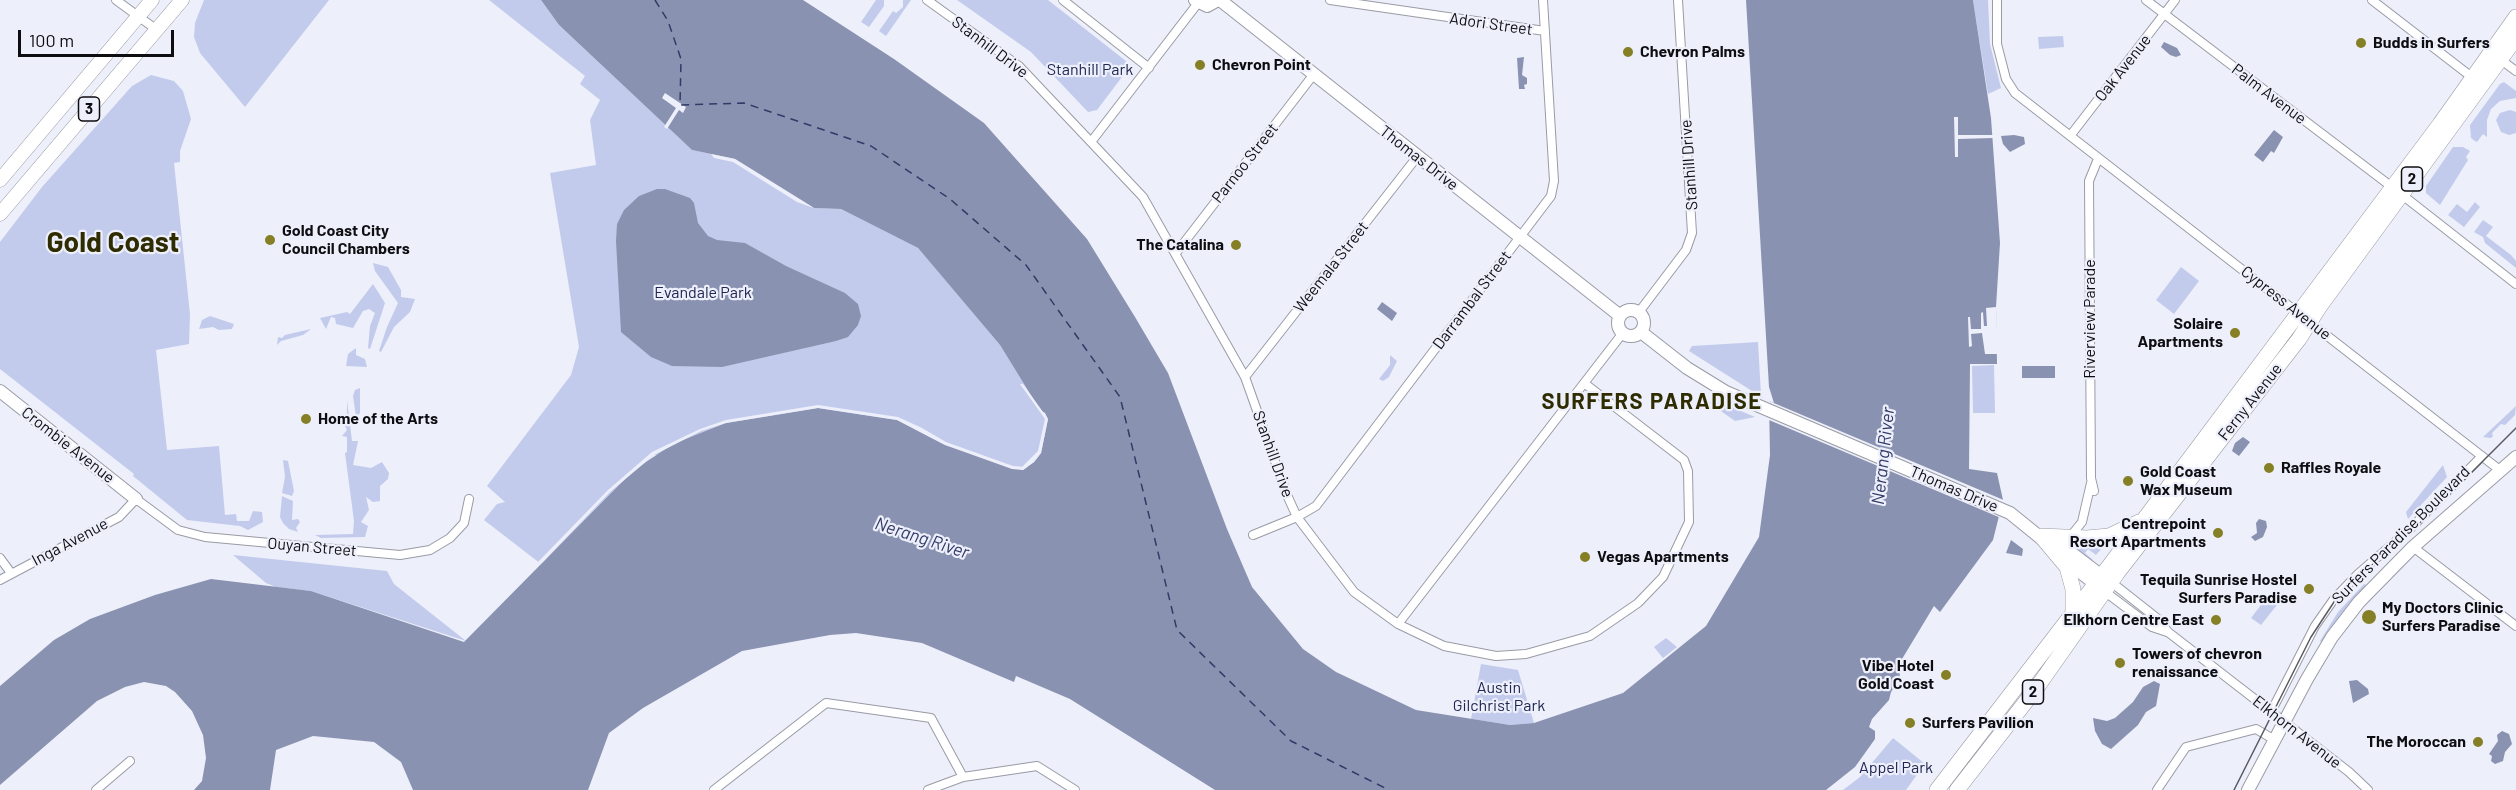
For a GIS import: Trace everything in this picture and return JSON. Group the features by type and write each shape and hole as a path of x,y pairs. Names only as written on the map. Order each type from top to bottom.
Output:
{"highway":[{"name":"Ferny Avenue","path":"2103,583 2305,317 2397,191 2516,17"},
{"name":"Ferny Avenue","path":"2397,191 2516,38"},
{"name":"Ferny Avenue","path":"1957,790 2037,686 2143,519 2305,317"},
{"path":"2041,536 2109,536 2143,519"},
{"path":"2041,536 2067,567 2073,589 2073,614"},
{"name":"2","path":"1937,790 2073,614 2103,583"},
{"path":"1969,749 1981,741 2028,684 2037,686"}],"main road":[{"name":"3","path":"0,180 152,0"},
{"name":"3","path":"0,214 182,0"},
{"name":"Thomas Drive","path":"1197,1 1207,6 1219,0 1619,315"},
{"path":"1626,310 1639,312 1644,324 1641,332 1630,336 1622,334 1618,327 1619,315 1626,310"},
{"name":"Thomas Drive","path":"1641,332 1706,381 1763,409 2017,517 2041,536 2057,542 2103,583"},
{"name":"Crombie Avenue","path":"0,391 136,499"},
{"name":"Surfers Paradise Boulevard","path":"2248,790 2272,739 2319,658 2369,590 2413,547 2516,457"}],"street":[{"path":"116,0 154,34"},
{"name":"Stanhill Drive","path":"927,0 1019,66 1143,197 1245,377 1287,495 1311,539 1354,592 1398,624 1444,646 1504,656 1526,654 1590,636 1638,603 1663,577 1689,522 1688,471 1684,459 1584,383"},
{"path":"1063,0 1149,68"},
{"name":"Adori Street","path":"1330,0 1545,31"},
{"name":"Darrambal Street","path":"1253,535 1298,517 1316,506 1551,196 1554,186 1543,0"},
{"name":"Stanhill Drive","path":"1639,312 1686,250 1692,233 1678,0"},
{"name":"Cypress Avenue","path":"1996,0 1997,44 2006,79 2015,93 2501,471"},
{"name":"Palm Avenue","path":"2146,0 2516,284"},
{"name":"Oak Avenue","path":"2070,136 2175,0"},
{"path":"2372,0 2473,78"},
{"path":"1091,142 1149,68 1197,1"},
{"path":"2501,60 2516,71"},
{"name":"Parnoo Street","path":"1176,253 1314,74"},
{"name":"Weemala Street","path":"1245,377 1417,157"},
{"name":"Riverview Parade","path":"2070,537 2082,522 2091,481 2089,181 2098,159"},
{"path":"1398,624 1622,334"},
{"name":"Surfers Paradise Boulevard","path":"2271,712 2315,626 2334,599 2349,582 2416,523 2434,501 2482,456"},
{"name":"Riverview Parade","path":"2091,481 2094,491"},
{"name":"Ouyan Street","path":"136,499 178,530 205,537 400,555 430,550 450,538 464,523 469,499"},
{"name":"Inga Avenue","path":"0,580 119,517 136,499"},
{"path":"2413,547 2516,626"},
{"path":"0,558 11,573"},
{"name":"Elkhorn Avenue","path":"2103,583 2152,627 2168,632 2368,790"},
{"path":"714,790 826,703 931,718 963,777"},
{"path":"2157,790 2186,747 2256,729 2272,739"},
{"path":"96,790 130,761"},
{"path":"928,790 963,777 1037,766 1075,790"}],"green space":[{"path":"204,0 329,0 245,107 200,53 194,37 195,23"},
{"name":"Evandale Park","path":"489,0 541,0 559,25 692,150 735,159 814,208 841,209 918,248 1000,345 1040,410 1048,419 1041,453 1028,467 654,455 541,564 484,520 497,504 505,502 487,486 571,375 579,347 550,173 596,165 590,120 600,100 580,84 585,76"},
{"path":"876,0 884,0 884,6 869,27 861,22"},
{"path":"903,0 911,0 886,36 879,31 893,11 896,13 903,7"},
{"name":"Stanhill Park","path":"957,0 1048,0 1126,61 1128,69 1097,110 1088,112 1031,52"},
{"path":"1973,0 1988,0 1990,44 2001,88 1988,94"},
{"path":"2063,36 2064,47 2039,49 2038,37"},
{"path":"151,75 174,81 183,91 191,119 180,151 180,162 174,163 190,314 189,344 156,350 167,450 219,446 225,515 236,514 237,521 249,521 253,511 262,512 263,522 248,530 240,526 187,520 133,476 134,474 0,369 0,242 42,187 132,86"},
{"path":"2504,82 2516,91 2516,98 2500,101 2491,109 2487,120 2487,137 2483,134 2477,142 2471,138 2470,125 2500,84"},
{"path":"2510,110 2516,112 2516,133 2509,135 2501,132 2496,120 2500,113"},
{"path":"2453,147 2463,147 2470,151 2466,157 2468,160 2440,205 2426,193 2426,186"},
{"path":"2475,202 2480,207 2464,227 2448,215 2457,204 2467,212"},
{"path":"2483,220 2493,227 2486,236 2511,255 2516,261 2516,268 2485,243 2483,237 2474,232"},
{"path":"373,263 388,267 401,290 401,297 415,299 410,312 394,327 381,352 379,351 387,327 398,303 375,271"},
{"path":"2181,267 2199,281 2174,314 2156,300"},
{"path":"373,284 385,303 370,349 368,348 370,326 375,313 369,309 363,311 353,328 336,324 335,318 331,317 326,329 320,318 347,312 350,314"},
{"path":"210,316 234,324 232,329 219,330 213,327 199,329 202,320"},
{"path":"311,329 303,335 281,341 277,345 278,337 282,338 285,335"},
{"path":"1758,342 1763,398 1689,351 1692,346"},
{"path":"356,348 356,355 365,359 367,367 346,366 348,354"},
{"path":"1390,355 1397,361 1389,377 1383,381 1379,379 1390,365"},
{"path":"1994,365 1995,413 1973,413 1972,366"},
{"path":"360,388 360,413 356,417 353,396 355,390"},
{"path":"347,400 352,441 358,441 353,465 371,468 382,462 389,473 388,479 380,486 380,501 373,502 366,497 369,510 361,522 368,526 365,537 321,538 315,535 353,534 354,521 345,453 347,452 347,437 342,436 347,430 343,422 347,419"},
{"path":"1708,402 1722,403 1755,417 1735,421"},
{"path":"2516,406 2515,415 2505,425 2501,424 2492,433 2491,438 2483,437"},
{"path":"283,460 288,461 294,491 292,496 282,493 285,477"},
{"path":"2443,465 2447,477 2408,519 2406,512"},
{"path":"282,496 293,501 292,520 298,519 300,522 296,528 298,532 289,529 280,517"},
{"path":"2101,541 2103,547 2096,555 2088,549 2085,553 2093,560 2091,562 2071,544"},
{"path":"233,555 387,571 394,584 466,641 311,591 276,587 266,583"},
{"path":"2364,584 2366,585 2322,643 2320,641 2338,612"},
{"path":"2267,597 2277,605 2261,625 2251,618"},
{"path":"1666,638 1677,647 1663,658 1654,647"},
{"name":"Austin Gilchrist Park","path":"1481,664 1518,670 1534,723 1510,725 1471,719"},
{"name":"Appel Park","path":"1893,738 1930,768 1919,772 1906,790 1843,790 1860,777"}],"water":[{"name":"Nerang River","path":"541,0 803,0 894,59 984,123 1087,239 1135,317 1168,373 1227,529 1252,587 1303,649 1336,672 1416,710 1510,725 1534,723 1623,693 1706,626 1759,537 1770,455 1769,401 1774,403 1769,387 1746,0 1973,0 1991,118 2000,243 1996,307 1997,364 1970,364 1969,469 1997,473 2003,500 1993,540 1940,612 1934,606 1899,664 1900,679 1891,692 1889,700 1872,719 1869,727 1875,731 1875,739 1855,767 1826,790 1215,790 1070,699 1016,676 1014,682 922,643 856,633 830,635 742,651 643,708 609,733 588,790 413,790 401,762 374,742 313,736 276,750 270,790 194,790 202,781 206,758 203,735 192,711 175,692 166,686 144,682 125,687 97,701 0,785 0,686 54,640 90,619 155,595 211,579 311,591 464,642 634,470 673,444 726,423 818,408 897,420 945,445 1023,470 1041,453 1048,419 1045,413 1040,410 1000,345 918,248 841,209 814,208 735,159 692,150 559,25"},
{"path":"2164,42 2177,48 2181,55 2176,57 2170,55 2161,47"},
{"path":"1524,57 1522,75 1527,78 1527,84 1524,85 1525,89 1519,89 1517,58"},
{"path":"2274,130 2283,137 2274,153 2271,151 2263,162 2254,155"},
{"path":"2001,136 2024,137 2025,144 2010,152 2003,144"},
{"path":"657,189 665,189 690,198 694,203 698,223 708,236 717,240 745,243 786,266 845,293 858,304 861,316 858,325 848,337 836,341 722,367 672,366 651,357 621,332 616,241 617,224 624,210 639,196"},
{"path":"1382,302 1397,313 1392,321 1377,309"},
{"path":"2022,366 2055,366 2055,378 2022,378"},
{"path":"2243,437 2250,442 2239,456 2232,451 2235,443"},
{"path":"2259,519 2266,521 2267,527 2263,537 2255,541 2251,537 2257,533 2256,523"},
{"path":"2011,540 2023,549 2022,556 2006,553"},
{"path":"2357,680 2368,689 2369,694 2353,703 2349,681"},
{"path":"2154,681 2160,684 2156,706 2146,712 2138,725 2111,749 2102,744 2095,731 2093,718 2107,721 2115,718 2133,702 2143,687"},
{"path":"2502,731 2509,734 2512,744 2505,752 2503,761 2495,764 2491,761 2492,756 2489,754 2498,741 2497,735"}],"pier":[{"path":"665,93 686,107 683,113 679,110 667,129 664,127 676,108 662,98"},
{"path":"1954,117 1958,117 1958,135 1993,135 1993,138 1958,139 1958,157 1955,157"},
{"path":"711,154 735,159 814,208 797,202 733,162 714,158"},
{"path":"1996,307 1998,354 1985,354 1982,333 1971,334 1972,346 1969,347 1968,317 1970,317 1971,329 1981,329 1981,313 1983,312 1984,326 1987,326 1986,308"},
{"path":"1020,384 1023,384 1048,419 1041,453 1023,470 1012,469 945,445 897,420 818,408 726,423 701,431 654,455 610,492 541,564 538,562 608,490 652,452 700,429 726,420 818,405 898,417 946,442 1013,466 1022,467 1038,451 1045,419"},
{"path":"1769,401 2006,501 2001,518 1769,420"}],"ferry route":[{"path":"655,0 668,21 681,59 680,105 744,103 871,146 950,199 1026,265 1120,397 1177,630 1291,741 1389,790"}],"tram line":[{"path":"2234,790 2311,637 2334,602 2350,584 2431,513 2516,428"}],"place":[{"name":"Budds in Surfers","path":"2361,43"},
{"name":"Chevron Palms","path":"1628,52"},
{"name":"Chevron Point","path":"1200,65"},
{"name":"Gold Coast City Council Chambers","path":"270,240"},
{"name":"The Catalina","path":"1236,245"},
{"name":"Solaire Apartments","path":"2235,333"},
{"name":"Home of the Arts","path":"306,419"},
{"name":"Raffles Royale","path":"2269,468"},
{"name":"Gold Coast Wax Museum","path":"2128,481"},
{"name":"Centrepoint Resort Apartments","path":"2218,533"},
{"name":"Vegas Apartments","path":"1585,557"},
{"name":"Tequila Sunrise Hostel Surfers Paradise","path":"2309,589"},
{"name":"My Doctors Clinic Surfers Paradise","path":"2369,617"},
{"name":"Elkhorn Centre East","path":"2216,620"},
{"name":"Towers of chevron renaissance","path":"2120,663"},
{"name":"Vibe Hotel Gold Coast","path":"1946,675"},
{"name":"Surfers Pavilion","path":"1910,723"},
{"name":"The Moroccan","path":"2478,742"}],"district":[{"name":"Gold Coast","path":"113,243"},
{"name":"SURFERS PARADISE","path":"1652,402"}]}
